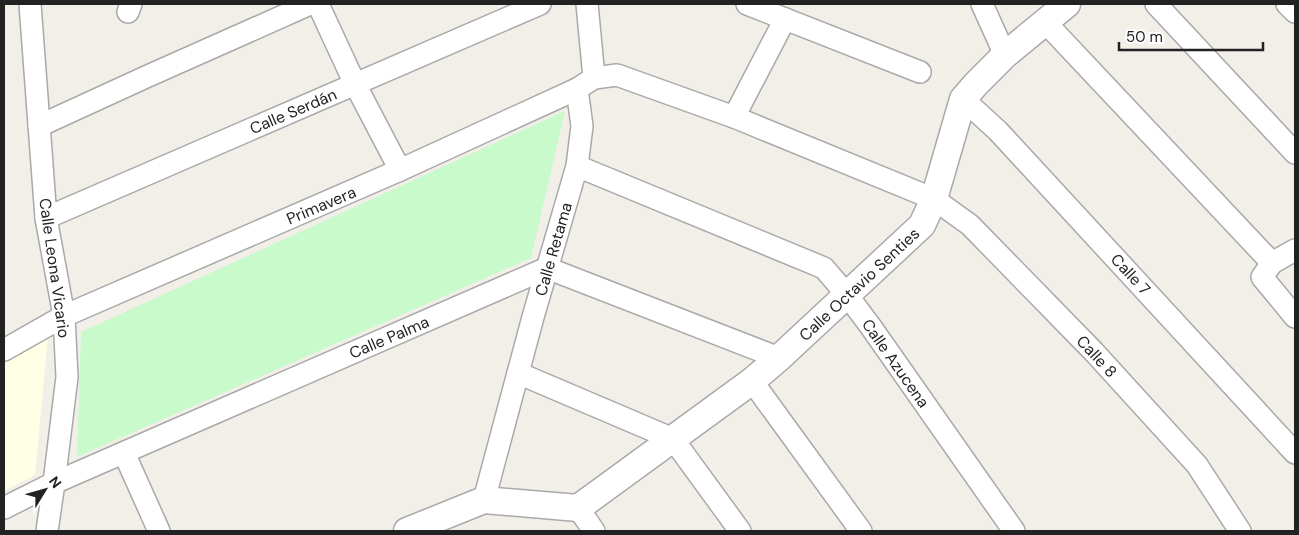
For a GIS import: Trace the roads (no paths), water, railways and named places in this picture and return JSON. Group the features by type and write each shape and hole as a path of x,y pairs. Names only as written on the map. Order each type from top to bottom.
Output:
{"street":[{"name":"Calle Leona Vicario","path":"30,4 46,218 64,316 67,377 47,531"},
{"path":"39,126 310,4"},
{"path":"318,4 355,84 400,170"},
{"name":"Calle Serdán","path":"46,218 540,4"},
{"path":"577,90 594,78 587,4"},
{"path":"747,4 920,72"},
{"path":"982,4 1005,56"},
{"name":"Calle Octavio Senties","path":"578,508 752,381 922,224 934,199 963,99 1005,56 1067,4"},
{"path":"1156,4 1295,153"},
{"path":"1287,4 1295,12"},
{"path":"734,118 785,19"},
{"path":"1046,23 1272,263"},
{"name":"Calle 8","path":"594,78 617,75 734,118 934,199 970,225 1094,352 1197,465 1233,529"},
{"name":"Calle Retama","path":"484,500 547,268 577,166 582,126 577,90"},
{"name":"Primavera","path":"4,350 64,316 400,170 577,90"},
{"name":"Calle 7","path":"963,99 998,131 1295,453"},
{"name":"Calle Azucena","path":"577,166 824,268 871,327 1014,531"},
{"path":"1295,250 1272,263 1262,277 1295,317"},
{"path":"547,268 779,358"},
{"name":"Calle Palma","path":"4,508 54,483 547,268"},
{"path":"518,373 672,439 740,531"},
{"path":"752,381 861,531"},
{"path":"124,453 159,531"},
{"path":"420,529 484,500 578,508 594,531"}]}
